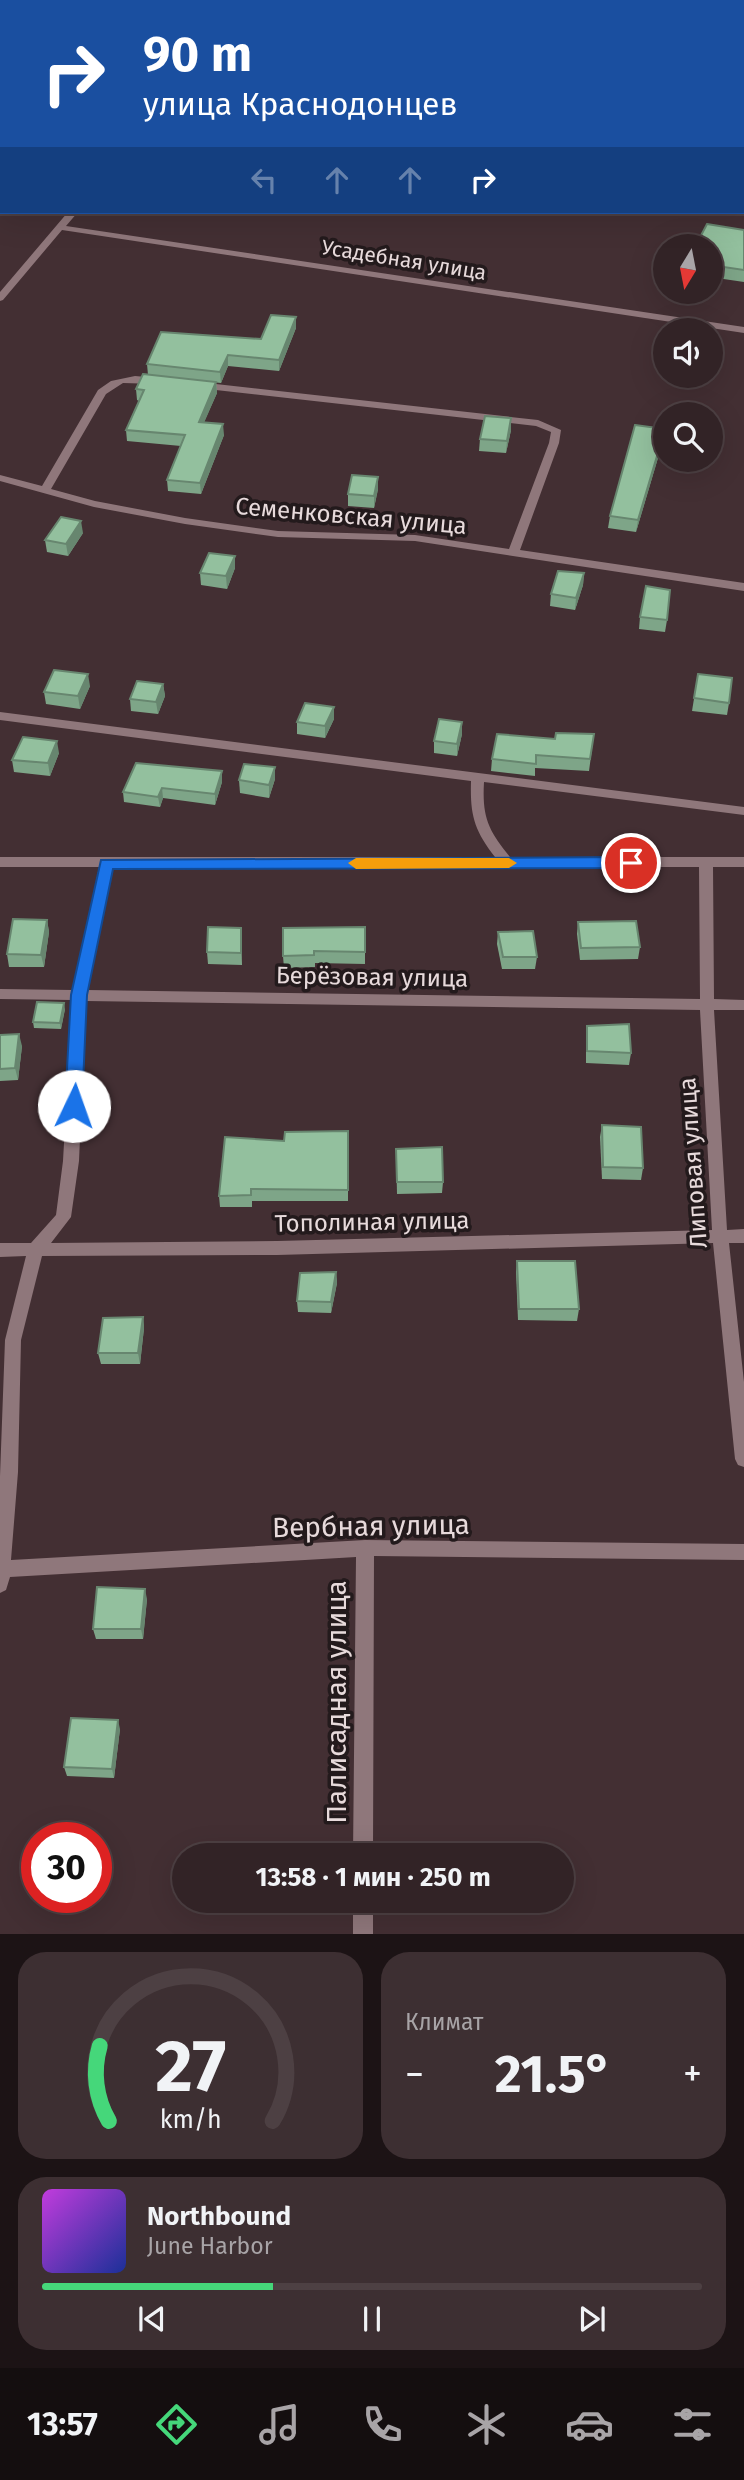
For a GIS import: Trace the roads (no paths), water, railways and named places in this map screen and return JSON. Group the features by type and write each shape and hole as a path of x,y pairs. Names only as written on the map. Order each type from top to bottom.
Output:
{"street":[{"path":"0,298 71,214"},
{"name":"Усадебная улица","path":"58,227 744,330"},
{"path":"44,490 102,392 110,384 128,378 169,382"},
{"path":"183,384 538,423 556,430 554,443 513,553"},
{"name":"Семенковская улица","path":"0,478 94,504 172,519 278,534 415,538 744,587"},
{"path":"0,716 744,811"},
{"path":"478,777 476,809 480,830 507,863"},
{"path":"0,862 744,862"},
{"name":"Липовая улица","path":"706,862 707,1006 720,1237 744,1459"},
{"path":"1,1574 13,1340 36,1249 63,1217 71,1161 79,995 106,864"},
{"name":"Берёзовая улица","path":"0,994 744,1005"},
{"name":"Тополиная улица","path":"0,1250 277,1248 744,1236"},
{"name":"Вербная улица","path":"1,1574 365,1548 744,1552"},
{"name":"Палисадная улица","path":"363,1843 365,1548"},
{"path":"363,1913 363,1934"}]}
